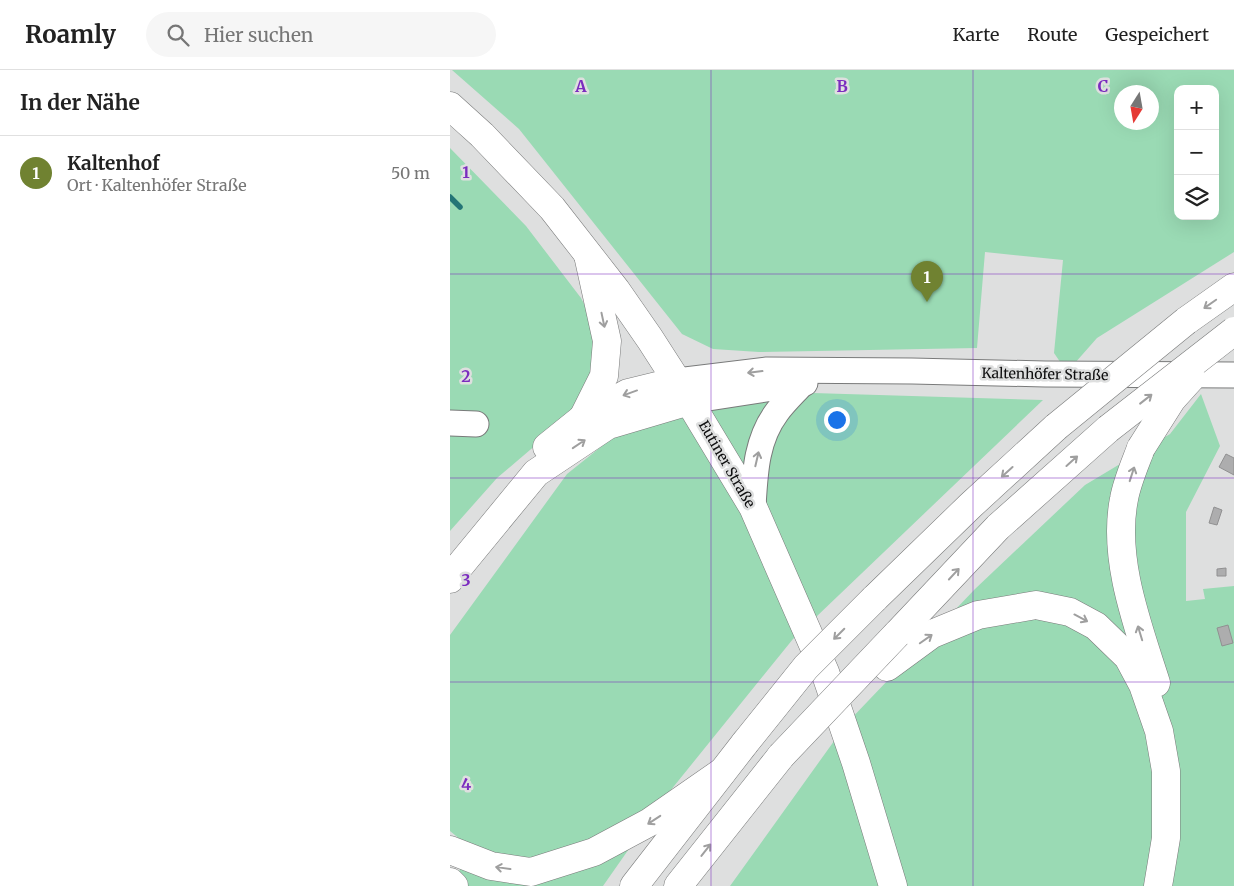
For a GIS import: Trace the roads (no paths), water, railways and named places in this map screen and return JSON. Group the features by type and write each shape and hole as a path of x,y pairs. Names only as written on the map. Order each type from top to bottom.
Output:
{"main road":[{"name":"Eutiner Straße","path":"450,106 482,135 552,208 622,298 683,391 752,507 825,672 856,763 893,886"},
{"path":"583,418 604,376 607,341 588,255"},
{"path":"634,886 806,667 971,504 1056,427 1186,321 1234,287"},
{"path":"787,761 897,634 998,527 1108,429 1234,331"},
{"path":"1169,886 1177,847 1178,788 1169,731 1125,578 1120,535 1124,499 1141,448 1172,399 1234,331"},
{"path":"450,552 482,512 530,462 583,418 628,393 683,391"},
{"path":"450,579 536,473 608,425 683,391"},
{"path":"678,886 735,814 787,761 887,667 932,634 978,615 1036,605 1070,612 1096,626 1128,657 1144,685 1159,731 1166,771 1166,838 1158,886"},
{"path":"450,850 491,866 531,872 594,852 650,822 722,772"},
{"path":"450,882 454,886"}],"street":[{"name":"Kaltenhöfer Straße","path":"683,391 767,370 1234,375"},
{"name":"Kaltenhöfer Straße","path":"683,391 803,383 856,371"},
{"path":"752,507 756,462 764,434 777,412 803,383"},
{"path":"450,422 476,424"}],"waterway":[{"path":"450,197 460,207"}],"place":[{"name":"Kaltenhof","path":"927,302"}]}
